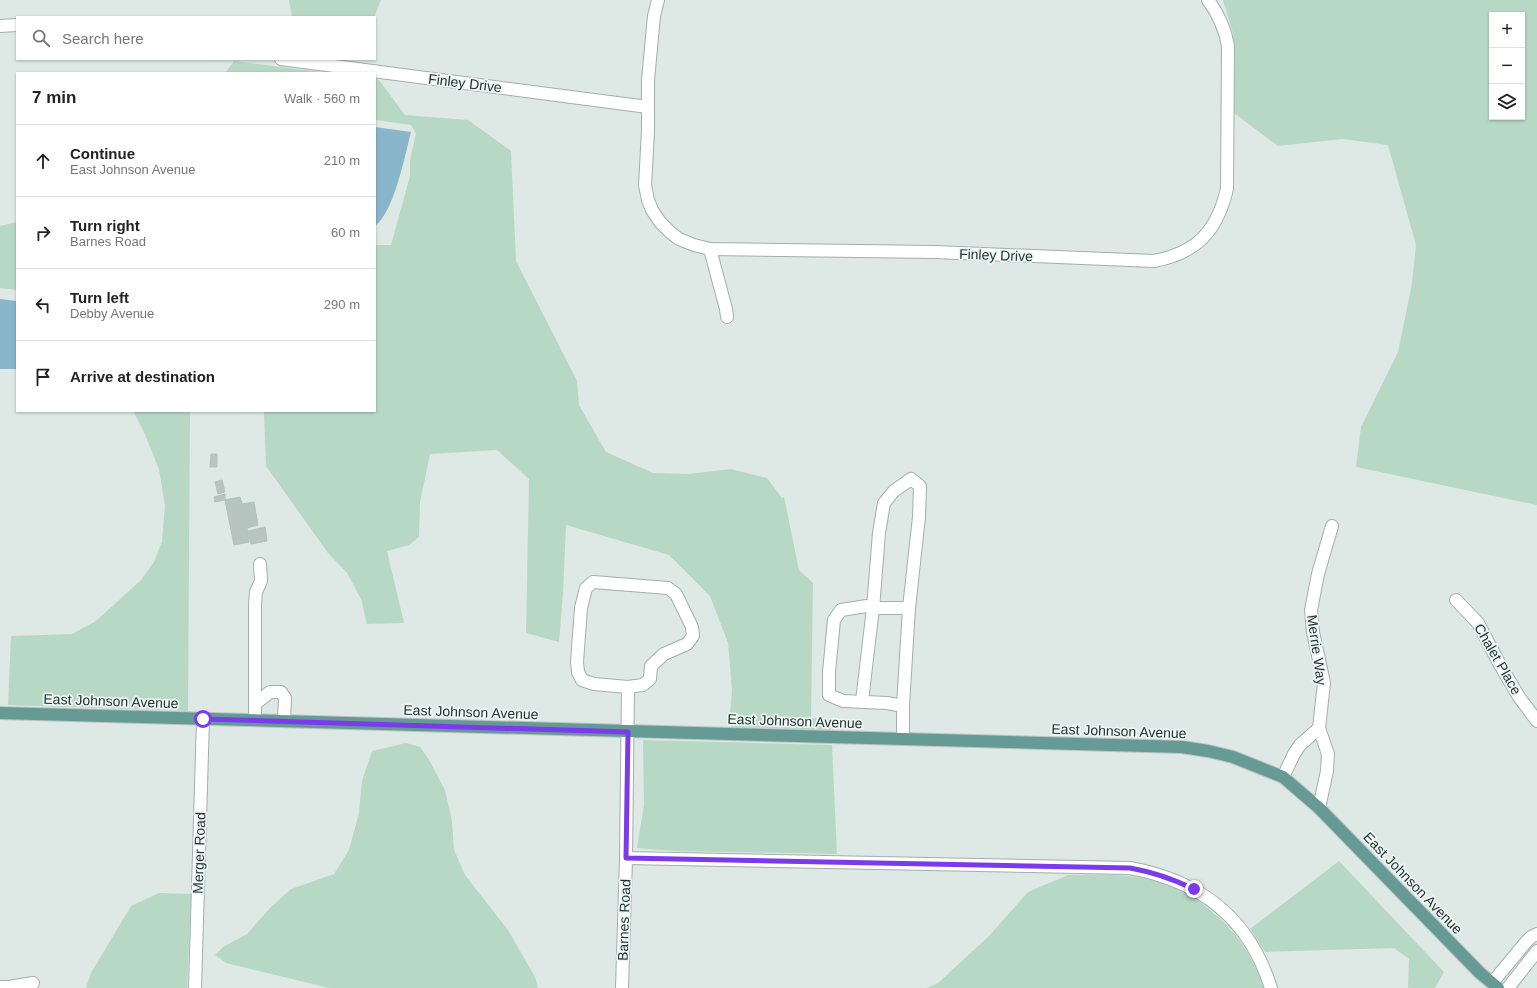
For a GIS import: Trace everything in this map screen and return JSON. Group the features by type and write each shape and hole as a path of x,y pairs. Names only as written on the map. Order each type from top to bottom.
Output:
{"main road":[{"name":"East Johnson Avenue","path":"0,713 1182,747 1208,751 1233,757 1283,777 1319,808 1480,973 1495,986"}],"street":[{"name":"Finley Drive","path":"658,0 654,16 648,80 645,185 652,210 660,222 679,239 710,249 935,252 1154,261 1168,258 1183,252 1196,243 1211,228 1222,208 1227,189 1228,46 1225,31 1218,14 1208,0"},
{"path":"0,26 16,25"},
{"name":"Finley Drive","path":"289,60 648,107"},
{"path":"710,249 727,317"},
{"path":"862,701 873,608 879,533 884,503 894,491 911,478 920,486 919,517 908,608 903,706 903,739"},
{"name":"Merrie Way","path":"1319,808 1327,771 1328,754 1319,728 1324,683 1313,632 1311,610 1318,574 1332,526"},
{"path":"255,720 255,604 256,592 261,581 260,564"},
{"path":"593,582 668,588 676,594 692,627 693,636 687,644 664,654 651,666 650,679 643,686 628,687 594,684 582,680 578,672 577,662 580,608 586,588 593,582"},
{"name":"Chalet Place","path":"1456,600 1478,623 1499,663 1537,722"},
{"path":"903,706 887,702 843,701 829,695 828,672 834,620 841,610 867,606 873,608 908,608"},
{"name":"Barnes Road","path":"622,988 626,858 628,687"},
{"path":"255,704 270,692 282,692 285,698 284,721"},
{"name":"Merger Road","path":"195,988 203,719"},
{"path":"1283,777 1300,745 1319,728"},
{"path":"626,858 1130,868 1152,872 1173,879 1194,889 1213,901 1230,916 1257,952 1271,988"},
{"path":"1495,986 1526,942 1531,936 1537,934"},
{"path":"1508,988 1537,951"},
{"path":"0,987 33,984"}],"green space":[{"path":"289,0 381,0 374,16 292,16"},
{"path":"1223,0 1537,0 1537,505 1356,467 1361,427 1398,352 1412,283 1416,245 1388,145 1342,139 1278,146 1234,113 1235,46"},
{"path":"234,61 320,72 226,72"},
{"path":"376,79 379,80 405,115 468,120 511,151 516,261 577,381 579,405 606,452 653,473 689,474 731,469 767,478 782,498 784,497 799,570 813,583 811,718 831,720 831,730 731,727 730,715 732,690 728,643 710,596 669,555 566,525 559,642 526,633 529,479 497,450 430,454 420,502 419,537 409,545 387,551 404,623 367,624 361,599 347,573 328,553 266,466 264,412 376,412 376,245 391,245 410,176 410,160 416,134 411,125 376,120"},
{"path":"16,222 16,290 0,288 0,226"},
{"path":"134,412 190,412 188,711 8,705 11,636 72,634 96,621 141,580 154,562 162,541 165,506 159,469 143,430"},
{"path":"643,740 832,745 837,854 674,851 637,848 644,805"},
{"path":"406,743 420,747 428,758 445,790 452,821 454,850 465,875 508,930 535,977 538,988 329,988 226,963 215,955 223,947 247,934 270,908 291,889 334,874 349,850 359,813 362,781 372,751"},
{"path":"1339,861 1444,972 1435,988 1408,988 1409,959 1394,948 1265,952 1250,929"},
{"path":"1068,875 1129,876 1152,880 1174,888 1194,899 1213,912 1230,928 1244,946 1255,966 1264,988 927,988 938,983 989,936 1028,892"},
{"path":"159,893 191,894 187,988 86,988 91,973 131,906"}],"water":[{"path":"376,127 411,132 398,182 388,209 376,225"},
{"path":"0,299 16,301 16,369 0,369"}],"building":[{"path":"211,454 217,454 217,467 210,467"},
{"path":"222,480 225,492 218,494 215,482"},
{"path":"225,494 225,500 215,502 214,497"},
{"path":"240,497 242,504 254,502 258,525 247,528 249,542 234,545 225,500"},
{"path":"265,527 267,541 251,544 248,531"}],"route":[{"path":"203,719 628,732 626,858 1130,868 1152,872 1173,879 1194,889"}]}
